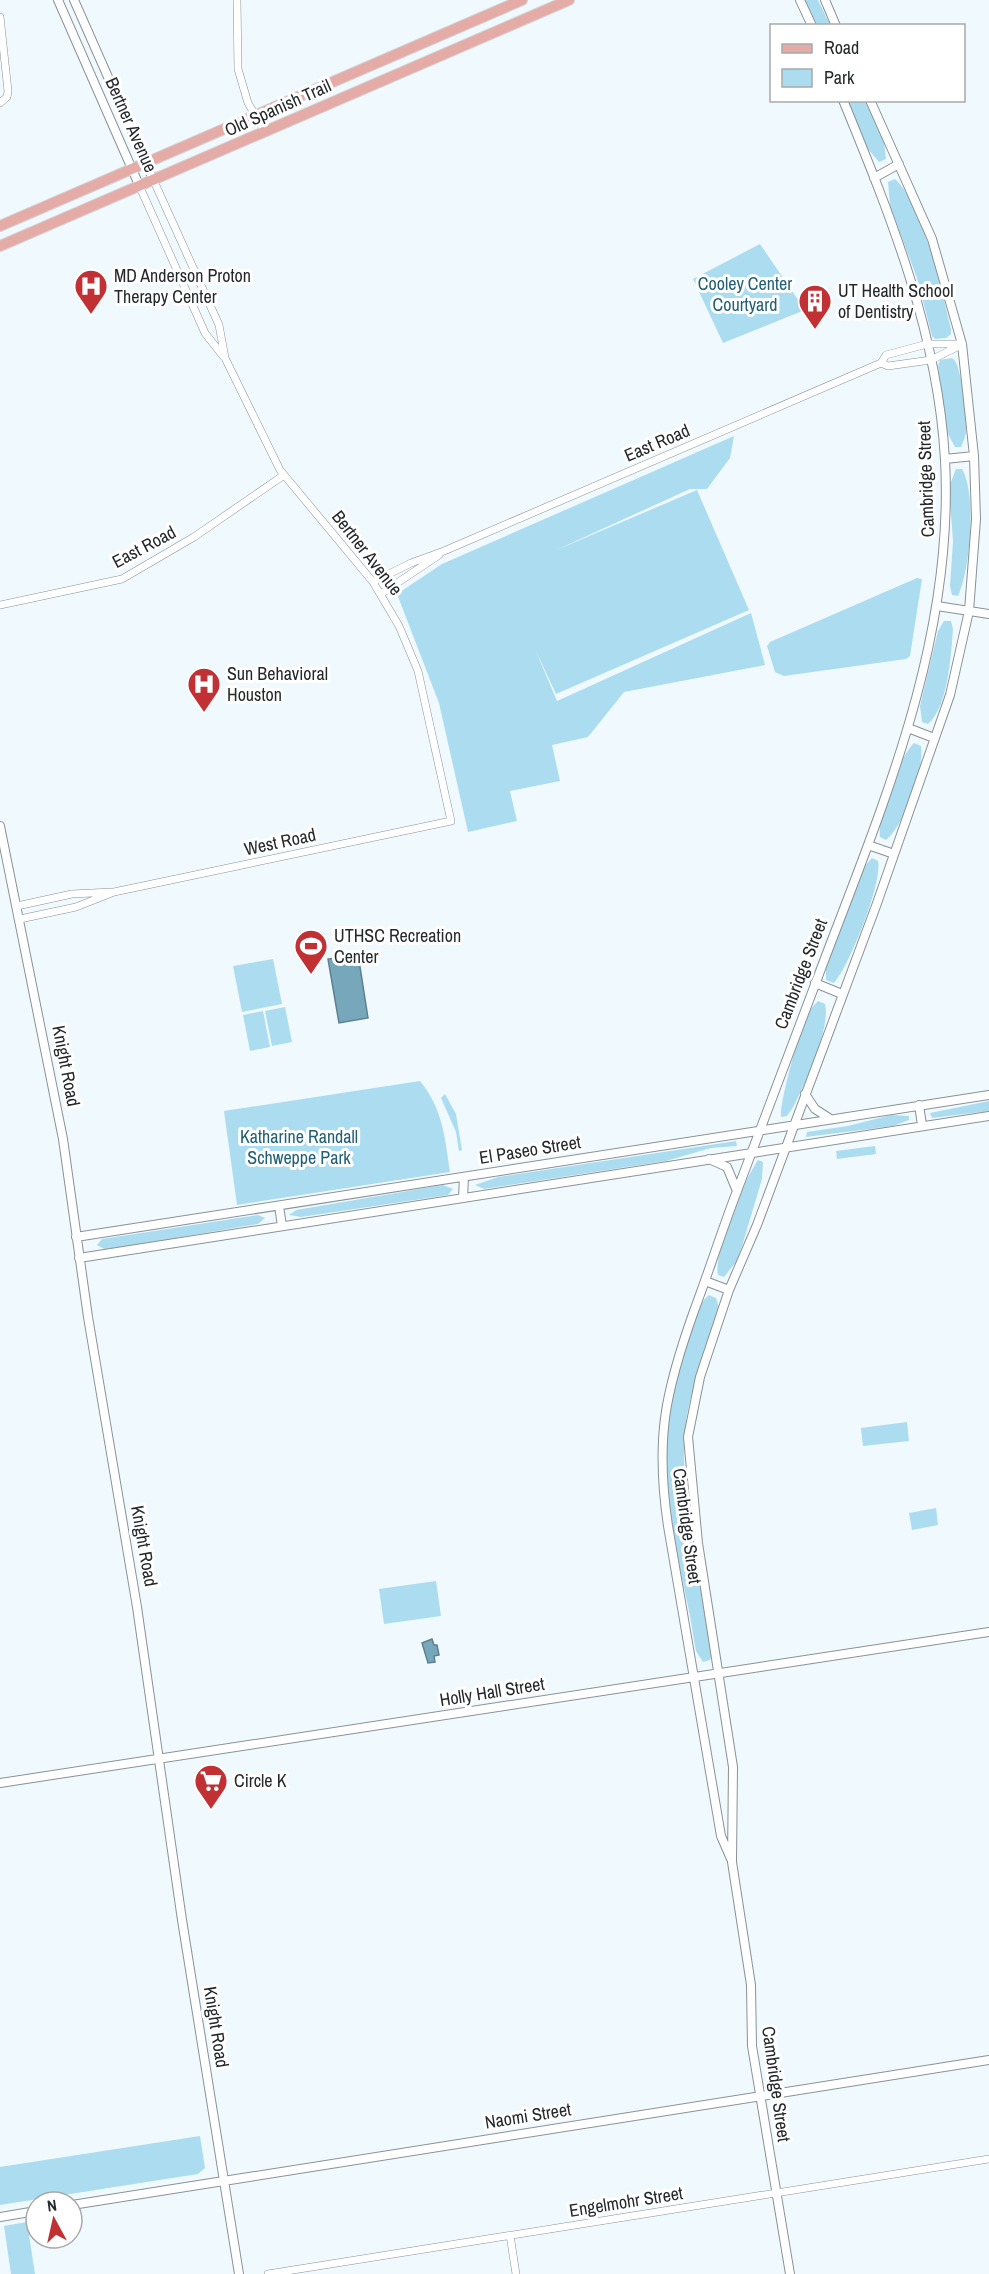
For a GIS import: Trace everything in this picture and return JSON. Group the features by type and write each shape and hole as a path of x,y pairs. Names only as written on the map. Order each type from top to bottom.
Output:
{"main road":[{"name":"Old Spanish Trail","path":"0,225 522,0"},
{"name":"Old Spanish Trail","path":"0,246 423,61 569,0"}],"street":[{"name":"Bertner Avenue","path":"58,0 205,333 225,358 252,417 284,475 382,593 418,671 451,821"},
{"name":"Bertner Avenue","path":"74,0 219,325 225,358"},
{"path":"237,0 238,69 248,103 258,115 265,132"},
{"path":"801,0 811,24"},
{"path":"825,0 835,24"},
{"path":"0,17 7,97 0,103"},
{"name":"Cambridge Street","path":"732,1862 722,1836 693,1678 661,1481 662,1420 678,1354 868,845 908,728 928,658 945,536 945,459 931,360 903,249 844,102"},
{"name":"Cambridge Street","path":"790,2274 752,2046 751,1985 732,1862 733,1767 698,1543 688,1437 700,1377 729,1290 757,1225 950,695 969,611 975,519 974,456 962,344 932,239 871,102"},
{"path":"874,178 899,164"},
{"name":"East Road","path":"373,582 402,566 444,551 881,363 886,355 927,344 962,344"},
{"name":"East Road","path":"881,363 888,366 931,360 962,344"},
{"path":"945,459 974,456"},
{"name":"East Road","path":"0,605 122,579 194,537 284,475"},
{"name":"East Road","path":"382,593 444,551"},
{"path":"937,606 989,614"},
{"path":"908,728 934,738"},
{"name":"West Road","path":"20,919 76,907 114,892 451,821"},
{"name":"Knight Road","path":"0,826 63,1139 79,1258 137,1607 158,1759 239,2274"},
{"path":"868,845 894,854"},
{"name":"West Road","path":"17,906 83,893 114,892"},
{"path":"815,983 842,994"},
{"path":"805,1094 815,1109 829,1118"},
{"name":"El Paseo Street","path":"76,1237 793,1123 989,1095"},
{"path":"919,1105 922,1125"},
{"name":"El Paseo Street","path":"79,1258 753,1151 989,1116"},
{"path":"702,1159 715,1160 727,1167 737,1191"},
{"path":"463,1197 464,1177"},
{"path":"279,1206 282,1226"},
{"path":"705,1281 729,1290"},
{"name":"Holly Hall Street","path":"0,1784 989,1632"},
{"name":"Naomi Street","path":"84,2203 989,2060"},
{"name":"Engelmohr Street","path":"268,2274 989,2159"},
{"path":"0,2217 24,2213"},
{"path":"510,2235 516,2274"}],"green space":[{"path":"805,0 818,0 830,24 817,24"},
{"path":"846,102 866,102 884,141 886,159 879,162 868,149"},
{"path":"895,179 905,191 923,227 951,329 951,334 946,338 935,339 932,336 917,278 890,206 888,182"},
{"name":"Cooley Center Courtyard","path":"760,244 805,310 723,343 693,279"},
{"path":"952,358 959,370 965,405 966,433 961,447 955,447 947,432 938,366 940,360"},
{"path":"734,436 730,458 707,489 690,489 554,551 697,490 749,610 556,694 535,649 557,701 751,613 765,665 624,692 588,737 552,745 560,781 510,791 517,821 468,832 439,703 397,594 442,564"},
{"path":"956,469 962,469 967,480 970,513 966,569 958,596 952,595 950,586 953,541 949,487"},
{"path":"917,578 922,579 910,656 906,659 784,676 775,672 767,646 770,642"},
{"path":"944,621 951,621 953,629 947,680 940,706 928,724 922,722 920,706 938,631"},
{"path":"914,743 921,746 921,756 912,796 900,822 886,840 880,837 885,801 895,774"},
{"path":"872,858 878,861 878,872 870,905 856,943 834,983 826,980 826,964 863,868"},
{"path":"273,959 282,1004 242,1012 233,966"},
{"path":"818,1001 825,1004 826,1014 820,1042 792,1109 787,1116 781,1117 787,1081 801,1031 805,1019"},
{"path":"285,1007 292,1042 272,1046 265,1011"},
{"path":"263,1011 270,1047 250,1051 243,1015"},
{"name":"Katharine Randall Schweppe Park","path":"420,1081 434,1102 438,1113 450,1172 237,1205 224,1111"},
{"path":"445,1094 456,1114 462,1150 459,1151 456,1132 441,1098"},
{"path":"989,1101 989,1111 932,1118 930,1113"},
{"path":"891,1115 909,1116 909,1120 893,1126 806,1137 807,1132 848,1126"},
{"path":"736,1141 737,1146 711,1148 666,1161 484,1189 475,1185 498,1177"},
{"path":"875,1146 876,1154 837,1159 836,1151"},
{"path":"758,1160 763,1162 762,1179 736,1262 724,1277 718,1275 720,1250 738,1199"},
{"path":"443,1185 453,1189 448,1195 301,1217 289,1215 296,1210"},
{"path":"258,1215 265,1218 258,1224 106,1250 97,1245 102,1239"},
{"path":"709,1295 716,1298 719,1308 689,1407 684,1451 692,1538 712,1653 710,1660 703,1662 696,1651 675,1540 667,1475 667,1443 670,1411 677,1377 696,1316 701,1304"},
{"path":"907,1422 909,1441 863,1446 861,1428"},
{"path":"936,1508 938,1525 912,1530 909,1513"},
{"path":"436,1581 441,1616 384,1624 379,1589"},
{"path":"200,2136 205,2168 198,2174 84,2192 84,2190 24,2190 24,2201 0,2205 0,2167"},
{"path":"24,2223 24,2250 31,2250 35,2274 11,2274 4,2226"}],"shaded area":[{"path":"358,954 368,1018 339,1023 328,959"},
{"path":"432,1639 434,1645 437,1645 439,1655 434,1656 435,1662 428,1663 422,1643"}],"place":[{"name":"MD Anderson Proton Therapy Center","path":"91,315"},
{"name":"UT Health School of Dentistry","path":"815,330"},
{"name":"Sun Behavioral Houston","path":"204,713"},
{"name":"UTHSC Recreation Center","path":"311,975"},
{"name":"Circle K","path":"211,1810"}]}
